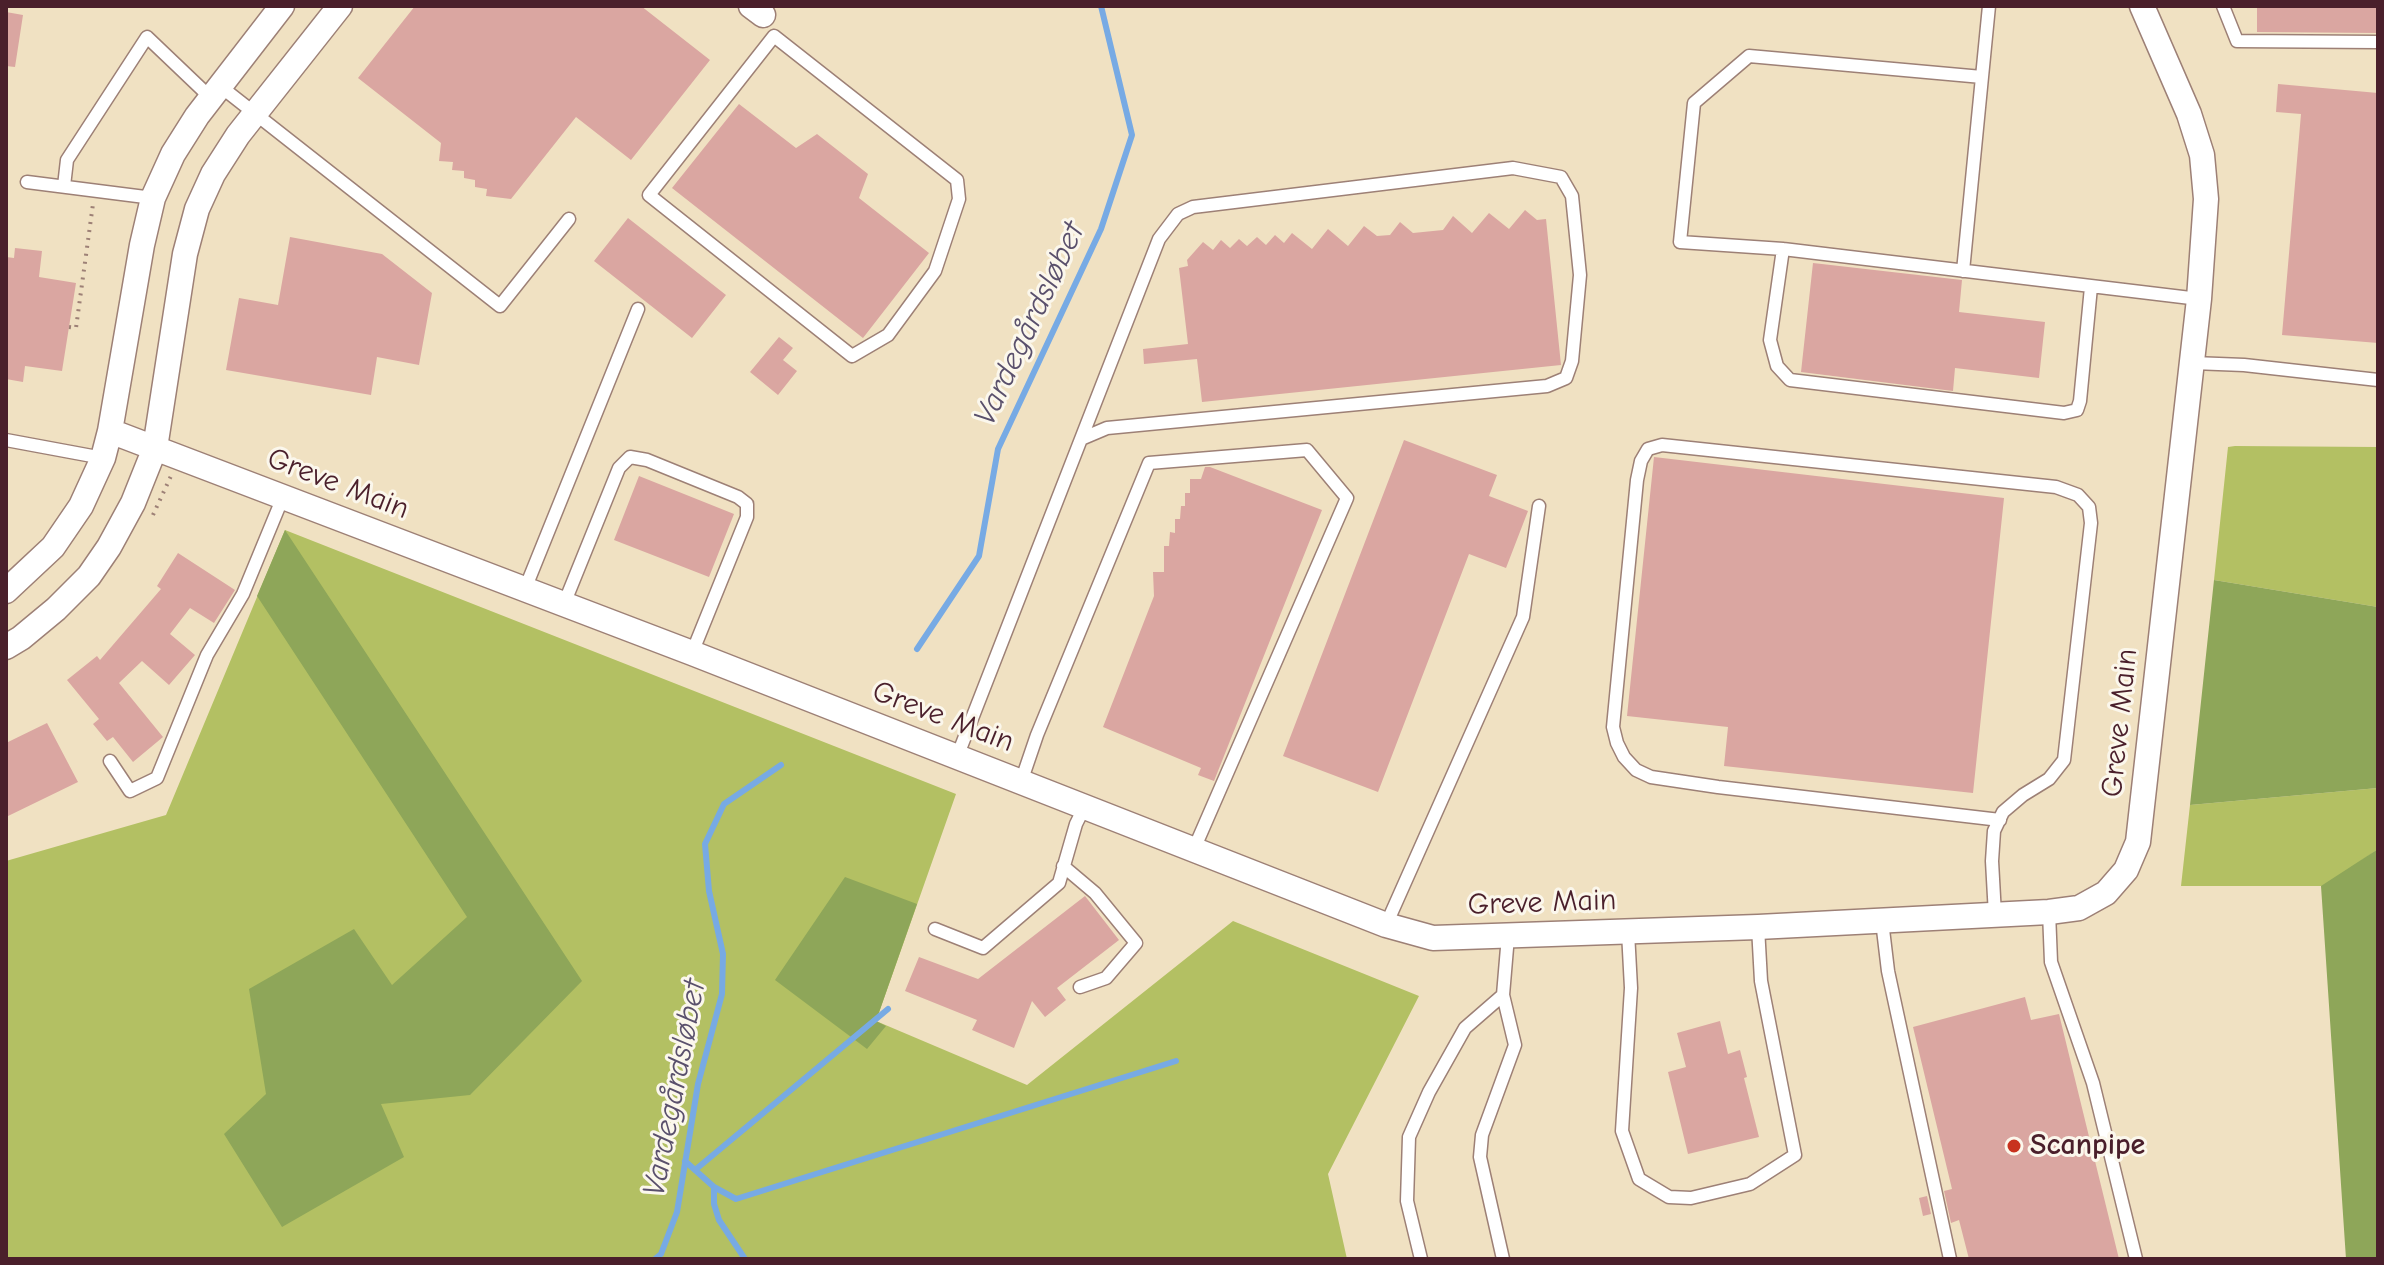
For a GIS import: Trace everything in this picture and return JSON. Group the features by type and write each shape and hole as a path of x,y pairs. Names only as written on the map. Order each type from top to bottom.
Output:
{"street":[{"path":"6,591 53,547 81,506 103,458 142,245 153,198 173,154 215,92 282,6"},
{"path":"6,647 56,609 89,576 133,503 155,448 185,254 197,209 213,174 255,114 340,6"},
{"name":"Greve Main","path":"110,431 692,653 1386,925 1433,938 1758,927 2079,908 2106,893 2126,870 2138,842 2193,363 2206,199 2202,155 2189,114 2142,6"}],"lane":[{"path":"1963,271 1989,6"},
{"path":"2223,6 2237,41 2378,42"},
{"path":"763,19 957,180 959,199 935,271 888,335 852,356 649,195 763,19"},
{"path":"64,186 67,160 147,37 215,92 255,114 500,306 569,219"},
{"path":"1982,77 1749,56 1694,103 1680,242 1783,249 2199,299"},
{"path":"957,757 1081,439 1159,239 1178,214 1193,207 1513,168 1561,177 1572,196 1580,275 1572,361 1566,378 1547,386 1107,428 1081,439"},
{"path":"27,182 153,198"},
{"path":"1783,249 1770,340 1777,366 1790,380 2064,413 2077,410 2091,287"},
{"path":"525,589 638,309"},
{"path":"2193,363 2244,365 2378,380"},
{"path":"6,440 103,458"},
{"path":"1995,915 1994,831 2000,820 2003,812 2049,779 2064,760 2091,523 2089,507 2078,495 2056,487 1662,445 1648,449 1641,461 1637,480 1613,727 1624,757 1636,770 1651,777 1718,787 2000,820"},
{"path":"1021,782 1037,735 1149,463 1307,450 1347,498 1194,849"},
{"path":"564,604 619,468 630,457 647,460 738,497 747,504 747,517 692,653"},
{"path":"110,761 130,791 157,778 207,655 243,594 283,497"},
{"path":"1386,925 1523,617 1539,506"},
{"path":"935,929 983,948 1059,883 1076,824 1085,806"},
{"path":"1063,866 1095,893 1136,943 1106,978 1080,987"},
{"path":"2049,912 2051,962 2093,1083 2136,1259"},
{"path":"1882,921 1888,971 1950,1259"},
{"path":"1628,932 1631,988 1622,1131 1639,1179 1669,1197 1691,1198 1750,1184 1795,1155 1761,981 1758,927"},
{"path":"1503,1259 1480,1157 1482,1135 1515,1045 1503,995 1508,936"},
{"path":"1421,1259 1407,1201 1409,1137 1429,1092 1465,1028 1503,995"}],"path":[{"path":"69,327 76,328 95,189"}],"green space":[{"path":"2228,447 2378,447 2378,607 2214,580"},
{"path":"285,530 956,794 876,1021 1027,1085 1233,921 1419,996 1328,1174 1347,1259 6,1259 6,861 166,815"},
{"path":"285,530 582,981 470,1095 381,1104 404,1157 282,1227 224,1134 266,1094 249,989 354,929 392,985 467,917 257,596"},
{"path":"2214,580 2378,607 2378,788 2190,805"},
{"path":"2378,788 2378,849 2325,886 2181,886 2190,805"},
{"path":"2378,849 2378,1259 2346,1259 2321,886"},
{"path":"845,877 917,904 876,1021 886,1026 867,1049 775,980"}],"building":[{"path":"415,6 641,6 710,60 631,160 576,117 511,199 486,196 487,189 475,187 475,180 464,178 464,171 452,170 453,162 439,161 441,143 358,78"},
{"path":"2257,6 2378,6 2378,33 2257,32"},
{"path":"6,12 23,15 15,67 6,66"},
{"path":"2278,84 2378,93 2378,343 2282,335 2301,114 2276,112"},
{"path":"739,104 796,148 817,134 868,174 859,198 929,253 863,338 672,188"},
{"path":"1525,210 1537,220 1546,219 1561,365 1202,402 1197,359 1144,364 1143,349 1188,344 1179,268 1188,266 1187,260 1203,242 1213,250 1221,240 1230,248 1239,239 1247,246 1257,237 1266,245 1275,235 1284,243 1292,233 1312,249 1328,229 1348,246 1364,226 1377,236 1390,235 1400,222 1413,233 1443,230 1453,216 1472,233 1489,213 1509,229"},
{"path":"628,218 726,295 692,338 594,261"},
{"path":"290,237 382,254 432,293 419,365 377,357 371,395 226,370 239,298 278,305"},
{"path":"15,248 42,251 39,277 76,283 62,371 25,366 23,382 6,379 6,257 14,258"},
{"path":"1813,263 1962,280 1959,312 2045,322 2039,378 1955,368 1953,391 1801,372"},
{"path":"779,337 793,348 783,360 797,371 778,395 750,372"},
{"path":"1404,440 1497,475 1489,496 1528,511 1506,568 1469,554 1378,792 1283,756"},
{"path":"1654,457 2004,498 1973,793 1724,766 1728,727 1627,716"},
{"path":"1205,467 1322,510 1214,781 1198,775 1201,768 1103,727 1154,596 1153,572 1164,572 1164,546 1169,546 1170,532 1175,533 1175,519 1180,519 1181,506 1185,506 1185,493 1190,493 1190,479 1201,479"},
{"path":"639,476 734,514 709,577 614,540"},
{"path":"178,553 235,590 214,623 190,608 170,634 195,655 169,685 142,661 119,683 163,737 133,762 113,737 107,741 93,724 99,719 67,680 97,656 100,660 161,589 157,586"},
{"path":"47,723 78,782 6,817 6,743"},
{"path":"1085,896 1119,940 1057,988 1066,1000 1045,1017 1032,1001 1014,1048 972,1030 977,1020 905,991 919,957 978,979"},
{"path":"2025,997 2031,1020 2059,1014 2119,1259 1969,1259 1959,1220 1951,1223 1944,1191 1952,1189 1913,1027"},
{"path":"1720,1021 1728,1054 1740,1050 1759,1137 1688,1154 1668,1072 1686,1067 1677,1033"},
{"path":"1927,1196 1931,1214 1923,1216 1919,1198"}],"waterway":[{"name":"Vardegårdsløbet","path":"917,649 979,556 998,449 1101,229 1132,135 1101,6"},
{"name":"Vardegårdsløbet","path":"655,1259 661,1254 677,1212 698,1084 722,994 723,954 709,891 705,844 724,804 781,765"},
{"path":"695,1170 888,1009"},
{"path":"685,1161 714,1187 736,1199 1176,1061"},
{"path":"714,1187 714,1204 719,1220 745,1259"}],"place":[{"name":"Scanpipe","path":"2014,1146"}]}
